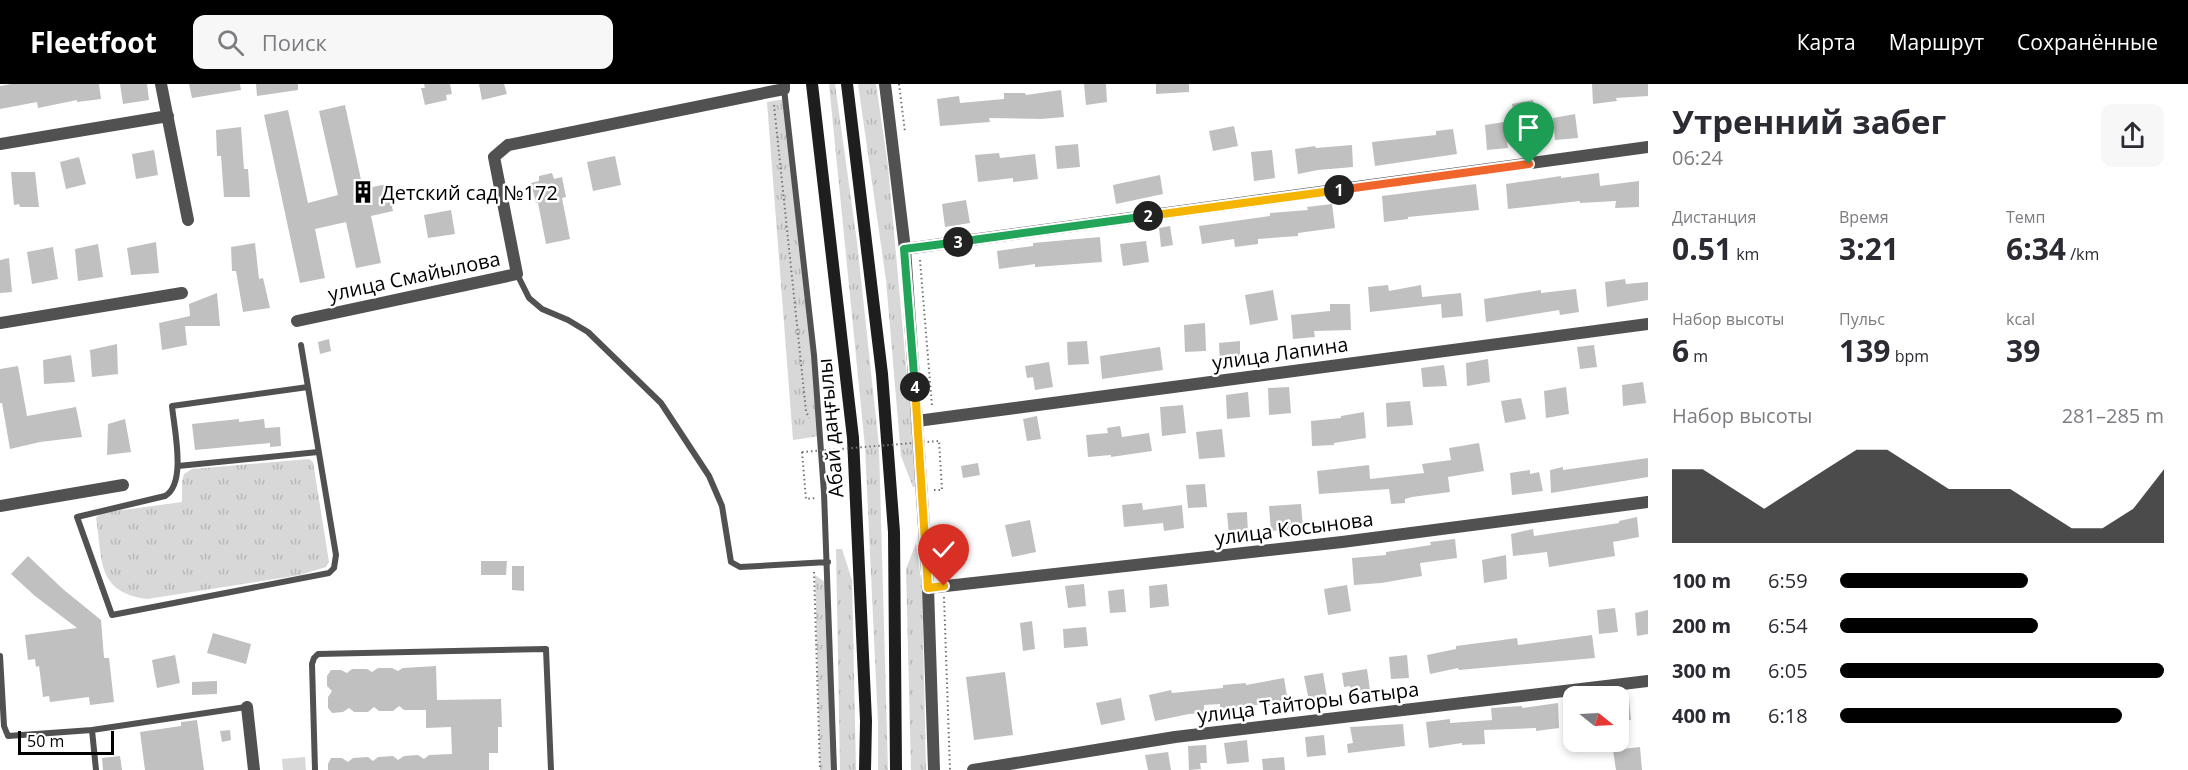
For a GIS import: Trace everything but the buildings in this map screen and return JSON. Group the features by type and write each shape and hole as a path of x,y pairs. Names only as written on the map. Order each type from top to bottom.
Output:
{"main road":[{"name":"Абай даңғылы","path":"812,84 853,438 866,721 865,770"},
{"path":"848,84 882,374 893,520 896,770"}],"street":[{"path":"161,84 188,220"},
{"path":"885,84 904,249 917,421 928,588 934,770"},
{"name":"улица Смайылова","path":"297,321 516,274 494,158 508,145 780,88"},
{"path":"0,144 168,116"},
{"path":"904,249 1648,147"},
{"path":"0,324 182,293"},
{"name":"улица Лапина","path":"917,421 1648,324"},
{"path":"0,506 123,485"},
{"name":"улица Косынова","path":"928,588 1342,542 1648,502"},
{"name":"улица Тайторы батыра","path":"973,770 1175,737 1648,681"},
{"path":"247,707 254,770"}],"lane":[{"path":"780,88 814,355 828,562 834,770"},
{"path":"516,274 529,298 542,309 588,332 661,403 709,476 722,506 731,562 740,567 828,562"},
{"path":"301,345 308,387 318,452 336,555 334,568 329,573 112,615 77,517 165,496 172,492 177,484 178,466 172,406 308,387"},
{"path":"178,466 318,452"},
{"path":"315,770 312,664 318,654 546,649 551,770"},
{"path":"0,656 4,726 8,736 92,730 247,707"},
{"path":"92,730 96,770"}],"path":[{"path":"780,88 806,411 812,426"},
{"path":"817,498 806,499 802,452 939,441 942,490 932,490"},
{"path":"814,563 820,706 820,770"}],"green space":[{"path":"829,84 835,84 857,242 879,446 888,770 878,770 878,723 865,447"},
{"path":"858,84 876,84 888,166 917,487 913,487 901,456 886,280"},
{"path":"785,99 820,436 793,440 767,102"},
{"path":"309,459 313,462 329,562 326,567 300,575 147,599 130,595 118,589 110,581 102,559 96,518 101,513 182,502 184,474 192,469"},
{"path":"916,543 922,587 926,770 911,770 906,569"},
{"path":"836,549 842,549 852,580 856,770 840,770"},
{"path":"815,575 828,584 834,770 820,770"},
{"path":"305,757 306,770 283,770 282,759"}],"place":[{"name":"Детский сад №172","path":"363,192"}],"route":[{"path":"944,586 928,588 925,567 904,249 1529,164"}]}
